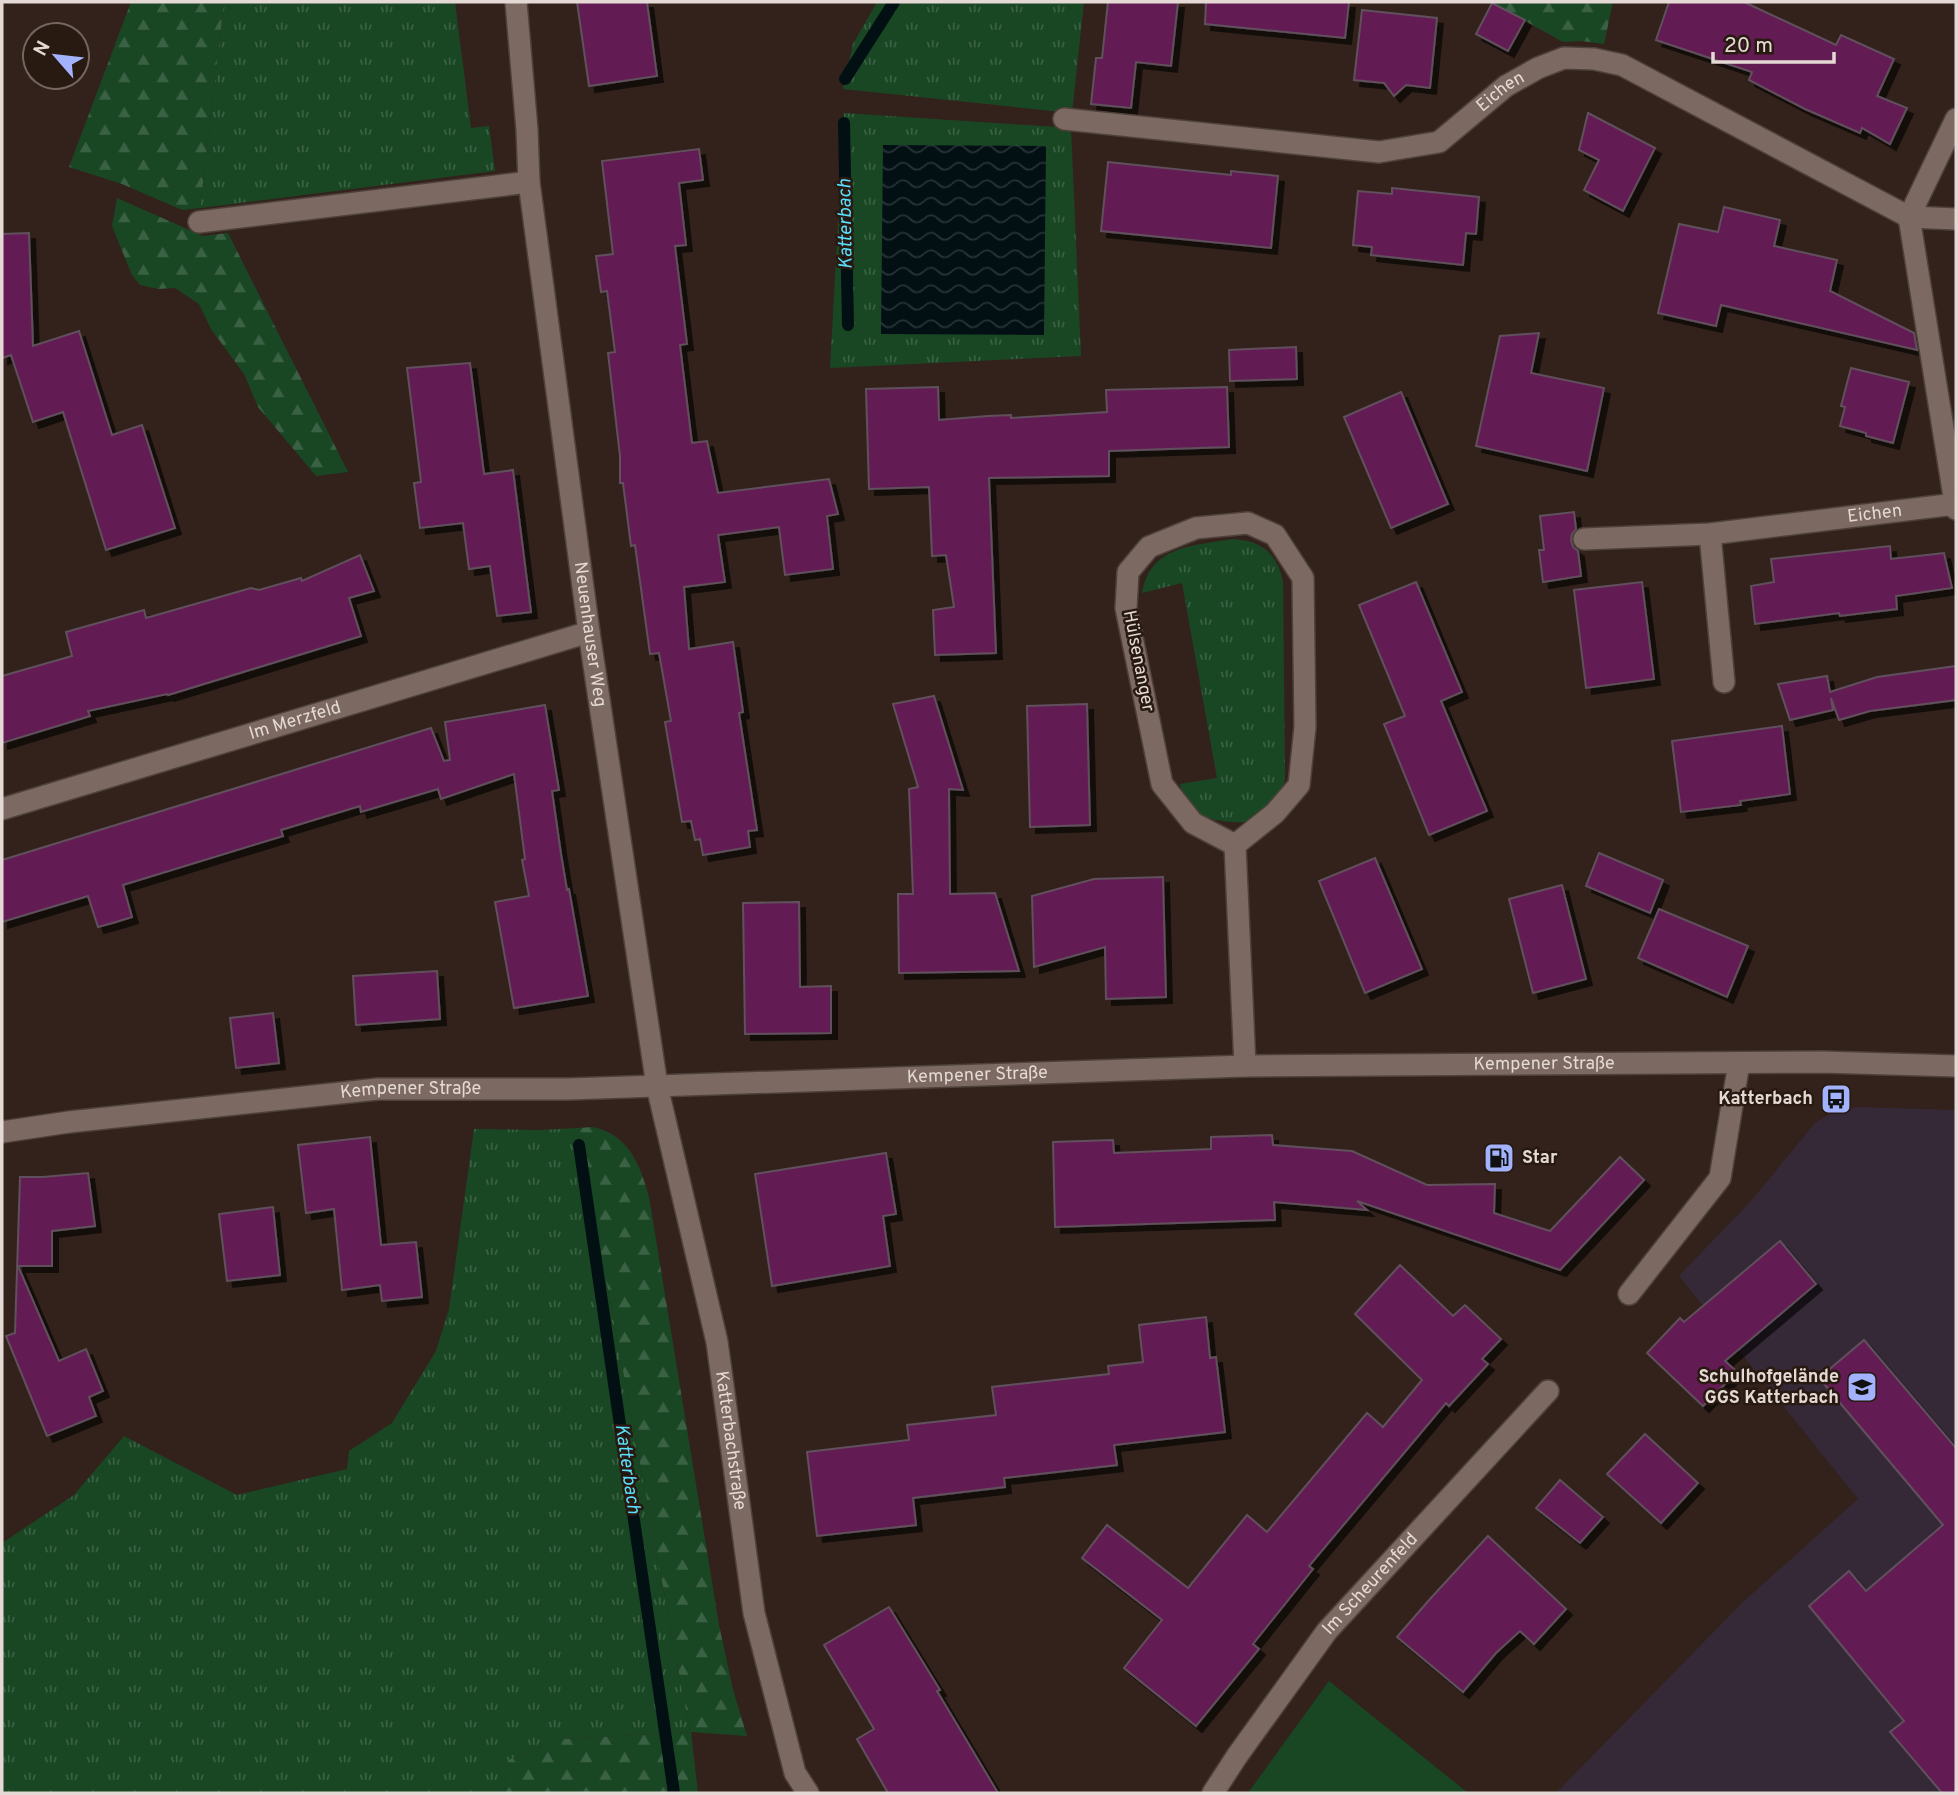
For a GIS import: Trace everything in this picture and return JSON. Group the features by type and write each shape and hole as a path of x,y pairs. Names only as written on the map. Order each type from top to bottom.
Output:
{"street":[{"name":"Neuenhauser Weg","path":"516,2 529,182 589,632 657,1086"},
{"name":"Eichen","path":"1064,119 1379,152 1439,142 1506,86 1538,68 1564,58 1594,59 1622,65 1909,216 1956,219"},
{"path":"1909,216 1956,118"},
{"path":"199,222 529,182"},
{"name":"Eichen","path":"1584,539 1710,534 1956,507 1909,216"},
{"name":"Hülsenanger","path":"1248,523 1275,535 1303,578 1306,727 1299,785 1275,813 1235,845 1193,823 1162,784 1126,608 1128,572 1149,547 1196,528 1248,523"},
{"path":"1710,534 1724,682"},
{"name":"Im Merzfeld","path":"2,809 589,632"},
{"path":"1235,845 1245,1066"},
{"name":"Kempener Straße","path":"2,1132 69,1122 378,1089 569,1089 1245,1066 1831,1062 1956,1066"},
{"path":"1629,1294 1720,1178 1739,1063"},
{"name":"Katterbachstraße","path":"657,1086 717,1342 754,1614 794,1773 808,1793"},
{"name":"Im Scheurenfeld","path":"1213,1793 1327,1631 1548,1391"}],"shaded area":[{"name":"Schulhofgelände GGS Katterbach","path":"1857,1107 1956,1110 1956,1793 1556,1793 1743,1602 1858,1499 1679,1276 1751,1201 1815,1123 1831,1113"}],"green space":[{"path":"131,2 224,2 200,208 182,210 122,184 69,167"},
{"path":"224,2 455,2 471,128 489,126 495,171 200,208"},
{"path":"877,2 1084,2 1072,113 843,89 853,44"},
{"path":"1491,2 1613,2 1604,44 1563,42"},
{"path":"844,113 1071,128 1081,356 830,368"},
{"path":"117,198 203,236 228,233 348,472 316,476 258,407 244,374 211,329 199,304 175,288 158,289 140,285 132,275 112,226"},
{"path":"1233,539 1252,542 1267,550 1277,563 1283,582 1285,779 1279,795 1258,817 1240,822 1215,820 1200,814 1183,794 1180,784 1217,778 1182,583 1142,593 1154,565 1164,557 1189,547"},
{"path":"592,1127 615,1136 624,1144 637,1163 649,1197 719,1625 733,1690 747,1736 691,1732 698,1793 504,1793 508,1760 562,1739 690,1732 578,1128"},
{"path":"578,1128 690,1732 562,1739 508,1760 504,1793 2,1793 2,1543 74,1495 124,1436 237,1495 347,1469 349,1451 392,1423 436,1351 449,1309 474,1129"},
{"path":"1329,1681 1468,1793 1248,1793"}],"water":[{"path":"883,145 1046,146 1044,335 881,334"}],"building":[{"path":"577,2 647,2 657,76 589,86"},
{"path":"1108,2 1178,2 1171,66 1136,62 1131,108 1091,104 1096,58 1102,58"},
{"path":"1206,2 1349,2 1345,38 1205,24"},
{"path":"1669,2 1744,2 1836,45 1841,35 1894,59 1877,96 1907,108 1890,144 1862,128 1860,133 1805,109 1749,80 1752,72 1656,40"},
{"path":"1492,3 1525,20 1508,51 1476,34"},
{"path":"1362,10 1437,18 1430,88 1406,85 1394,96 1384,83 1354,80"},
{"path":"1588,113 1655,148 1623,211 1584,190 1599,160 1579,150"},
{"path":"699,149 703,180 679,183 686,245 675,246 687,344 680,345 692,443 707,441 718,493 829,479 838,514 827,516 833,569 785,575 779,527 718,535 725,582 684,587 689,649 733,642 743,712 739,713 757,830 748,831 750,847 703,855 700,839 695,840 691,821 682,822 665,722 671,721 659,653 650,654 635,545 631,546 623,483 620,483 620,456 608,353 615,352 607,291 601,292 596,256 613,254 602,161"},
{"path":"1108,162 1231,175 1231,171 1278,176 1271,248 1101,231"},
{"path":"1392,188 1479,197 1476,234 1466,233 1463,265 1371,255 1372,247 1353,245 1358,191 1392,194"},
{"path":"1724,207 1780,220 1774,246 1837,260 1830,291 1914,333 1917,350 1721,305 1716,326 1658,313 1679,224 1718,232"},
{"path":"29,233 33,346 79,331 112,435 142,425 175,528 106,550 63,412 33,422 11,355 2,358 2,234"},
{"path":"1539,333 1531,373 1604,388 1587,471 1476,446 1500,336"},
{"path":"1296,347 1297,379 1230,381 1229,350"},
{"path":"470,363 484,474 513,470 531,612 497,616 490,566 469,569 463,523 420,528 414,483 421,482 407,368"},
{"path":"1851,368 1909,382 1893,443 1840,426 1845,407 1841,406"},
{"path":"938,387 939,420 1107,412 1106,390 1227,387 1229,447 1109,451 1109,476 989,478 996,653 935,655 933,610 954,607 946,555 932,556 929,487 869,489 866,389"},
{"path":"1401,392 1448,504 1391,528 1344,417"},
{"path":"1574,512 1576,529 1571,540 1578,551 1581,576 1543,582 1539,550 1544,550 1540,516"},
{"path":"1890,546 1891,559 1944,553 1952,588 1896,596 1897,609 1840,616 1839,613 1755,624 1751,586 1774,582 1771,559"},
{"path":"360,555 374,591 349,598 361,636 168,695 88,711 90,716 2,743 2,676 72,656 66,632 144,610 146,618 251,588 259,590 301,578 302,581"},
{"path":"1416,582 1462,692 1441,701 1487,811 1429,835 1384,724 1405,716 1359,605"},
{"path":"1642,582 1654,679 1586,688 1574,590"},
{"path":"1956,666 1956,700 1870,711 1839,720 1831,698 1833,710 1790,720 1778,684 1827,676 1830,692 1877,677"},
{"path":"934,696 963,790 949,789 950,894 995,893 1019,971 899,973 898,894 913,894 909,789 918,787 893,704"},
{"path":"1087,704 1090,825 1030,827 1027,706"},
{"path":"545,705 559,790 552,791 561,854 588,996 514,1008 495,902 529,896 522,860 525,859 514,774 441,799 438,789 361,812 360,806 281,830 283,836 123,885 132,917 116,922 98,927 88,896 2,922 2,860 431,728 444,761 450,760 445,722"},
{"path":"1782,726 1790,794 1740,801 1741,805 1681,812 1672,741"},
{"path":"1599,853 1663,880 1650,913 1586,886"},
{"path":"1375,858 1422,969 1365,993 1319,881"},
{"path":"1163,877 1166,997 1106,999 1105,947 1034,967 1032,896 1094,879"},
{"path":"1562,885 1586,979 1533,993 1509,899"},
{"path":"799,902 800,987 831,986 831,1033 745,1034 743,903"},
{"path":"1659,909 1748,946 1727,997 1638,958"},
{"path":"437,971 440,1019 356,1025 353,976"},
{"path":"273,1013 279,1063 236,1068 230,1018"},
{"path":"1272,1135 1273,1145 1352,1151 1427,1185 1495,1184 1494,1213 1550,1231 1620,1157 1644,1180 1560,1270 1357,1201 1367,1210 1274,1202 1275,1220 1055,1227 1053,1142 1113,1140 1114,1153 1211,1149 1211,1137"},
{"path":"370,1137 381,1245 416,1242 422,1297 382,1301 380,1285 342,1290 334,1209 306,1213 298,1145"},
{"path":"886,1153 896,1214 883,1216 890,1266 772,1286 755,1174"},
{"path":"88,1173 95,1226 52,1231 52,1266 18,1266 59,1361 86,1349 103,1391 89,1397 96,1416 47,1436 6,1336 15,1333 20,1177"},
{"path":"273,1207 280,1275 227,1281 219,1214"},
{"path":"1780,1241 1816,1284 1725,1361 1737,1372 1703,1406 1647,1353 1680,1318 1684,1322"},
{"path":"1400,1265 1453,1316 1465,1305 1501,1339 1482,1359 1488,1364 1449,1406 1446,1403 1309,1566 1313,1569 1253,1644 1259,1649 1196,1726 1124,1668 1162,1620 1082,1558 1107,1525 1188,1588 1247,1515 1267,1532 1367,1413 1383,1427 1422,1380 1355,1314"},
{"path":"1206,1317 1210,1358 1216,1357 1225,1432 1114,1445 1117,1465 1004,1478 1005,1487 913,1498 916,1525 817,1536 807,1452 909,1440 907,1425 996,1415 992,1387 1109,1374 1108,1366 1143,1362 1139,1325"},
{"path":"1864,1340 1956,1448 1956,1793 1942,1793 1890,1732 1904,1721 1809,1606 1849,1571 1866,1591 1943,1525 1819,1378"},
{"path":"1645,1434 1698,1483 1661,1523 1607,1474"},
{"path":"1560,1480 1603,1517 1580,1543 1536,1508"},
{"path":"1488,1536 1566,1609 1534,1644 1520,1631 1496,1653 1463,1692 1397,1637"},
{"path":"889,1607 998,1793 888,1793 857,1739 874,1729 824,1645"}],"waterway":[{"name":"Katterbach","path":"845,79 894,2"},
{"name":"Katterbach","path":"844,123 848,325"},
{"name":"Katterbach","path":"579,1145 674,1793"}],"place":[{"name":"Katterbach","path":"1836,1099"},
{"name":"Star","path":"1499,1158"},
{"name":"Schulhofgelände GGS Katterbach","path":"1862,1387"}]}
